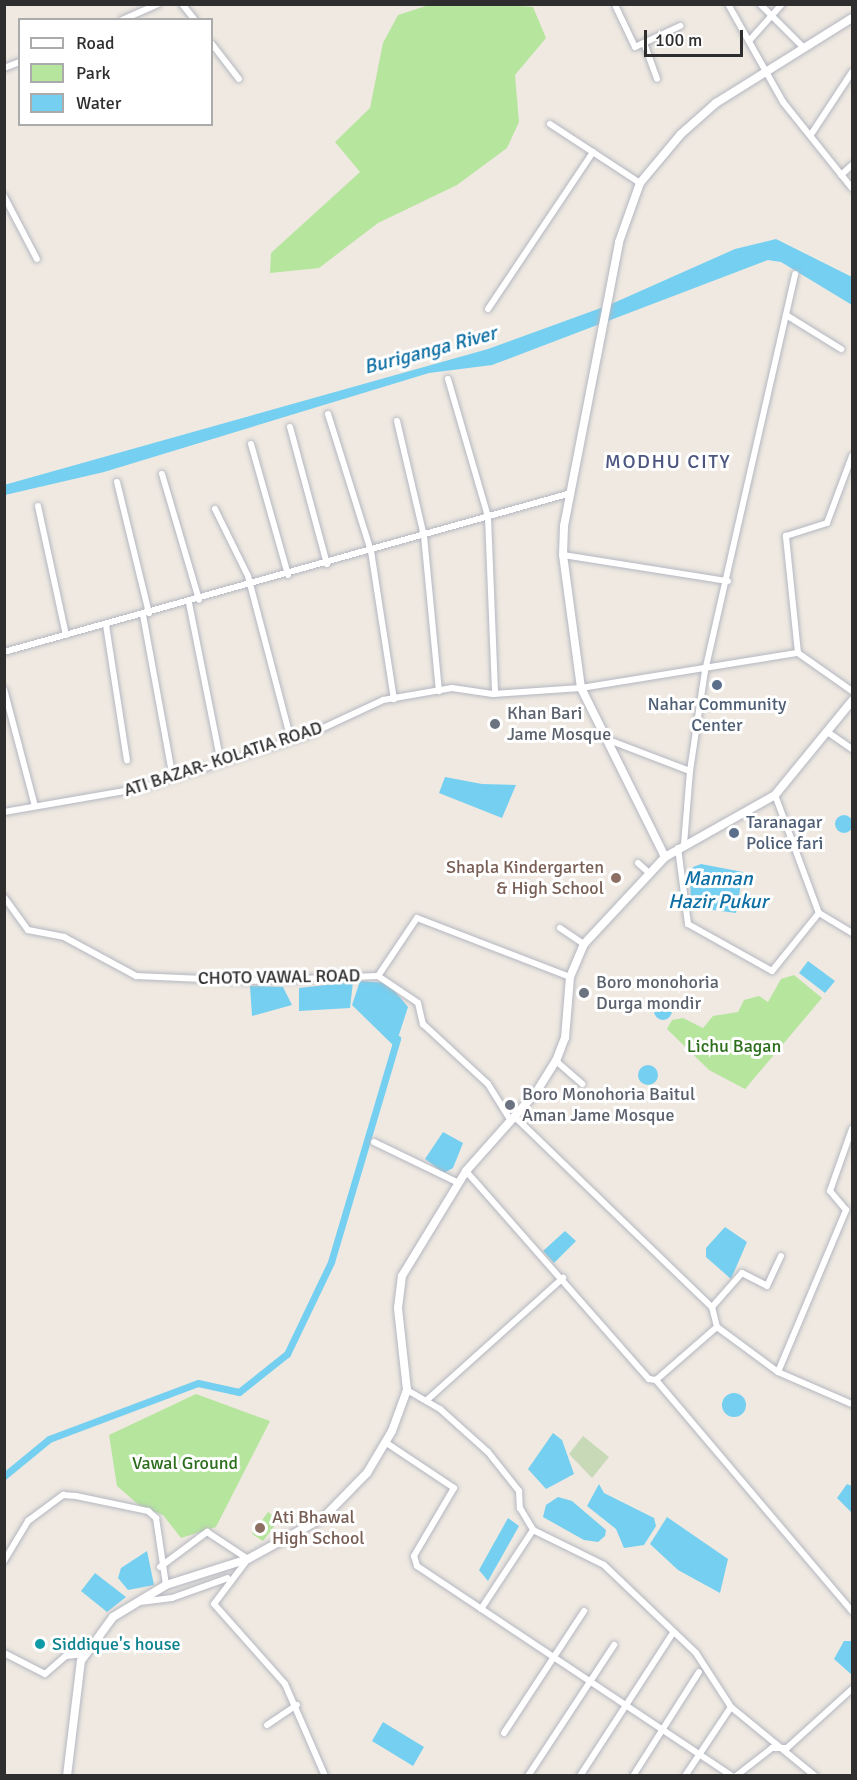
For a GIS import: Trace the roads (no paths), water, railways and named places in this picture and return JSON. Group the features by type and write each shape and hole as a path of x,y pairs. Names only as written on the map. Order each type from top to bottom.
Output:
{"main road":[{"path":"665,857 603,738 581,688 563,555 571,493 611,279 640,183 681,134 766,71 852,18"},
{"path":"67,1776 76,1683 86,1654 113,1617 166,1585 180,1584 248,1559 347,1498 385,1442 407,1390 398,1308 402,1276 466,1171 513,1119 556,1061 565,1038 570,977 584,944 665,857 740,811 773,796 829,733 852,701"}],"street":[{"path":"126,18 158,4"},
{"path":"182,4 193,18"},
{"path":"728,4 783,102 812,133 852,188"},
{"path":"760,4 804,48"},
{"path":"749,41 783,4"},
{"path":"618,5 635,46 680,26"},
{"path":"644,43 657,79"},
{"path":"213,45 239,79"},
{"path":"812,133 852,72"},
{"path":"550,124 640,183"},
{"path":"488,309 593,152"},
{"path":"841,175 852,165"},
{"path":"4,196 37,259"},
{"path":"795,274 728,581 705,671 689,774 681,846 688,924 772,971 819,913"},
{"path":"786,315 841,349"},
{"path":"448,379 488,517 495,694"},
{"path":"328,414 371,551 394,699"},
{"path":"397,421 424,536 439,691"},
{"path":"290,427 327,564"},
{"path":"251,444 288,575"},
{"path":"852,456 827,523 786,536 798,653 852,691"},
{"path":"162,474 200,600"},
{"path":"117,482 146,614 173,778"},
{"path":"4,652 250,586 571,493"},
{"path":"38,506 66,635"},
{"path":"215,508 250,586 291,740"},
{"path":"563,555 728,581"},
{"path":"189,603 221,763"},
{"path":"106,625 127,760"},
{"name":"ATI BAZAR- KOLATIA ROAD","path":"4,812 173,778 291,740 394,699 439,691 495,694 581,688 705,671 798,653"},
{"path":"4,689 35,806"},
{"path":"829,733 852,749"},
{"path":"603,738 689,774"},
{"path":"773,796 819,913 852,933"},
{"path":"638,863 649,873"},
{"name":"CHOTO VAWAL ROAD","path":"4,897 28,930 64,937 136,976 248,981 378,976 418,1003 423,1024 488,1084 513,1119 712,1307"},
{"path":"378,976 417,918 570,977"},
{"path":"560,928 584,944"},
{"path":"556,1061 582,1084"},
{"path":"778,1372 846,1210 830,1191 852,1129"},
{"path":"374,1142 459,1184"},
{"path":"466,1171 656,1380 852,1611"},
{"path":"781,1256 767,1286 742,1273 712,1307 717,1327 778,1372 852,1404"},
{"path":"427,1400 563,1278"},
{"path":"656,1380 717,1327"},
{"path":"407,1390 427,1400 488,1452 519,1491 520,1508 533,1530 604,1565 673,1634 696,1653 731,1707 815,1776"},
{"path":"385,1442 454,1488 413,1562 626,1707 734,1776 772,1748 781,1748 852,1689"},
{"path":"4,1561 28,1521 63,1495 148,1511 161,1529 160,1567 166,1585"},
{"path":"481,1609 533,1530"},
{"path":"160,1567 207,1532 248,1559 232,1576 214,1604 285,1684 297,1705 326,1776"},
{"path":"133,1603 172,1598 214,1586 232,1576"},
{"path":"504,1733 584,1611"},
{"path":"580,1776 673,1634"},
{"path":"528,1776 614,1645"},
{"path":"4,1653 45,1674 66,1656 86,1654"},
{"path":"633,1776 699,1672"},
{"path":"267,1725 297,1705"},
{"path":"685,1776 731,1707"}],"water":[{"path":"776,239 852,277 852,305 781,262 768,260 492,365 429,373 104,472 5,495 4,485 488,349 609,305 735,249"},
{"path":"445,777 482,784 516,785 502,818 439,793"},
{"path":"840,815 848,815 853,820 851,831 840,833 835,828 835,820"},
{"name":"Mannan Hazir Pukur","path":"701,864 743,872 736,913 691,907 690,876 693,867"},
{"path":"808,961 835,981 825,993 799,973"},
{"path":"360,981 388,983 408,1007 395,1047 352,1005"},
{"path":"353,982 350,1008 299,1011 299,988"},
{"path":"250,986 283,987 292,1005 252,1016"},
{"path":"663,1002 669,1005 672,1011 669,1017 663,1020 657,1017 654,1011 657,1005"},
{"path":"648,1065 655,1068 658,1075 655,1082 648,1085 641,1082 638,1075 641,1068"},
{"path":"443,1132 463,1143 453,1168 444,1173 425,1159"},
{"path":"725,1227 747,1242 731,1279 706,1257 706,1248"},
{"path":"565,1231 576,1241 554,1263 543,1251"},
{"path":"734,1393 742,1397 746,1405 742,1413 734,1417 726,1413 722,1405 726,1397"},
{"path":"553,1433 562,1440 574,1474 546,1489 528,1469"},
{"path":"599,1484 604,1493 654,1518 656,1526 644,1545 624,1548 616,1529 587,1506"},
{"path":"847,1484 852,1486 852,1513 837,1498"},
{"path":"558,1497 572,1501 606,1530 605,1536 598,1542 584,1540 543,1517 546,1505"},
{"path":"667,1517 728,1559 720,1593 678,1570 650,1544"},
{"path":"508,1518 519,1526 488,1581 479,1570"},
{"path":"147,1551 154,1585 128,1590 118,1578 121,1568"},
{"path":"95,1573 126,1597 107,1612 81,1591"},
{"path":"844,1641 852,1641 852,1675 834,1659"},
{"path":"383,1722 424,1747 413,1766 372,1741"}],"waterway":[{"path":"4,1476 49,1439 198,1383 239,1392 287,1354 331,1262 397,1039"}],"place":[{"name":"Nahar Community Center","path":"717,685"},
{"name":"Khan Bari Jame Mosque","path":"495,724"},
{"name":"Taranagar Police fari","path":"734,833"},
{"name":"Shapla Kindergarten & High School","path":"616,878"},
{"name":"Boro monohoria Durga mondir","path":"584,993"},
{"name":"Boro Monohoria Baitul Aman Jame Mosque","path":"510,1105"},
{"name":"Ati Bhawal High School","path":"260,1528"},
{"name":"Siddique's house","path":"40,1644"}],"district":[{"name":"MODHU CITY","path":"668,461"}],"water label":[{"name":"Buriganga River","path":"430,350"}],"park label":[{"name":"Lichu Bagan","path":"734,1046"},
{"name":"Vawal Ground","path":"185,1463"}]}
